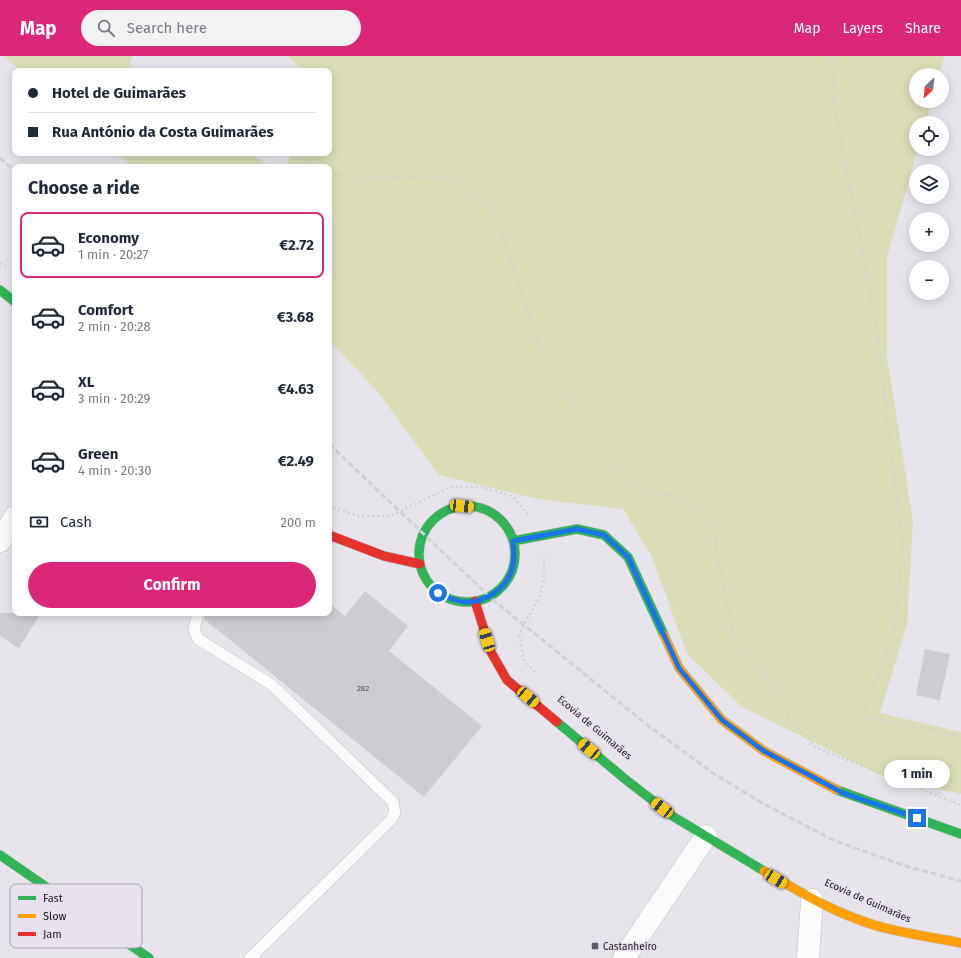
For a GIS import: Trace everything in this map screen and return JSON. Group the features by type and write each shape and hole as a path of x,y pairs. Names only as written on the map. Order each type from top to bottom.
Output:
{"street":[{"path":"0,290 12,300"},
{"path":"462,506 480,508 497,516 505,524 513,541 515,559 510,575 499,590 486,598 475,601 456,601 438,593 424,576 420,564 420,545 426,528 437,516 462,506"},
{"path":"0,541 12,522"},
{"path":"513,541 577,529 604,535 628,557 679,668 722,720 764,751 843,793 961,834"},
{"path":"332,536 384,556 420,564"},
{"path":"475,601 491,652 507,680 625,779 674,817 812,900 858,920 895,930 961,943"},
{"path":"624,958 706,836"},
{"path":"0,856 41,884"},
{"path":"808,958 812,900"},
{"path":"134,948 149,958"}],"lane":[{"path":"197,616 194,630 198,639 272,685 393,802 395,812 391,820 250,958"}],"path":[{"path":"832,56 834,105 876,323 903,547 894,634 862,716 961,736"},
{"path":"296,156 312,164"},
{"path":"332,173 357,178 436,176 456,181 488,204 498,219 522,294 545,358 608,457 627,478 637,485 660,494 681,496 697,509 713,529 733,634 741,649 783,700 788,710 788,717 815,747 961,805"},
{"path":"332,507 358,516 391,516 450,487 480,487 512,496 529,516 544,554 544,578 540,596 519,634 524,660 539,676"}],"green space":[{"path":"3,56 133,56 129,63 133,68 17,68"},
{"path":"287,56 945,56 941,68 909,68 909,108 930,108 928,116 909,116 909,156 916,156 914,164 909,164 909,180 887,257 887,357 913,521 907,625 880,713 961,732 961,794 880,775 742,707 687,654 652,557 623,509 538,499 439,475 378,392 332,343 332,164 286,164 290,156 332,156 332,68 301,68"},
{"path":"120,156 253,156 267,164 130,164"}],"building":[{"path":"365,591 408,626 389,651 482,726 424,797 204,619 204,616 332,616 332,605 345,616"},
{"path":"0,613 12,613 12,616 39,616 19,648 0,636"},
{"path":"925,649 950,654 940,700 916,695"}],"railway":[{"path":"0,158 12,168"},
{"path":"332,447 492,599 646,724 713,773 762,803 835,841 909,867 961,881"}],"traffic: fast":[{"path":"0,290 12,300"},
{"path":"467,506 485,510 501,520 511,536 515,554 511,572 501,588 485,598 467,602 449,598 433,588 423,572 419,554 423,536 433,520 449,510 467,506"},
{"path":"513,541 577,529 604,535 628,557 664,635"},
{"path":"557,722 625,779 674,817 764,871"},
{"path":"837,790 961,834"},
{"path":"0,855 42,884"},
{"path":"135,948 149,958"}],"traffic: slow":[{"path":"664,635 679,668 722,720 764,751 837,790"},
{"path":"764,871 821,903 857,919 882,927 961,943"}],"traffic: jam":[{"path":"332,536 384,556 420,564"},
{"path":"475,601 491,652 507,680 557,722"}],"place":[{"name":"Castanheiro","path":"595,946"}],"route":[{"path":"438,593 456,601 475,601 486,598 499,590 510,575 515,559 513,541 577,529 604,535 628,557 679,668 722,720 764,751 843,793 917,818"}]}
